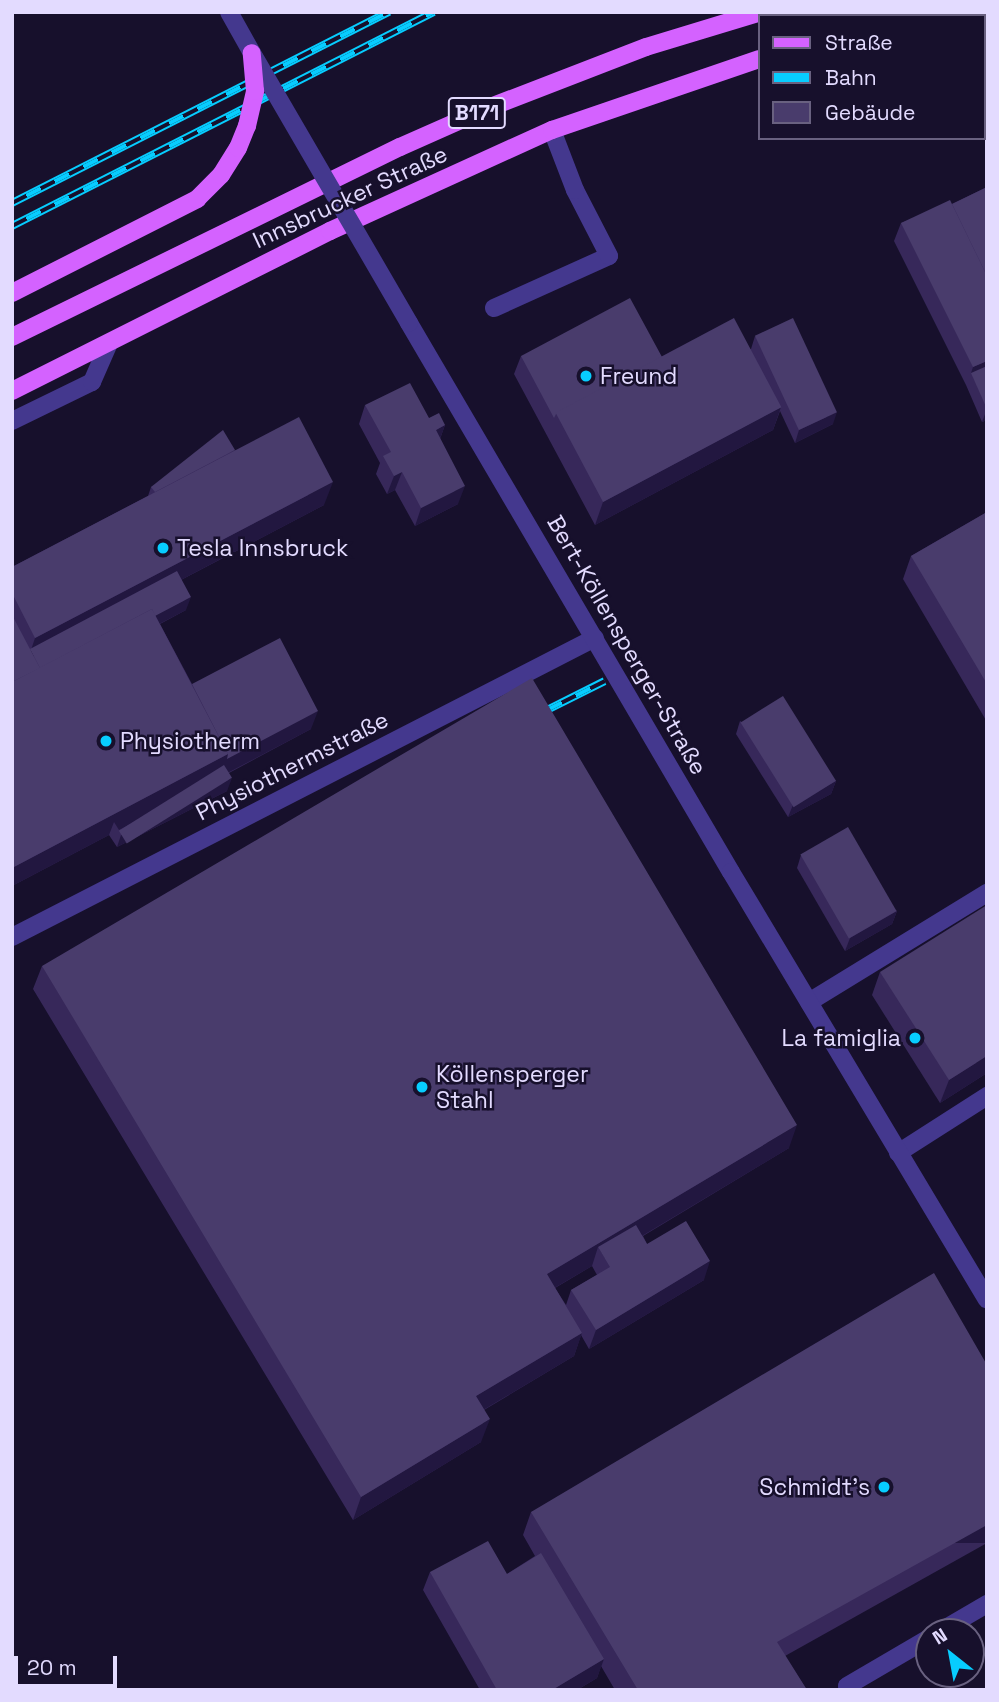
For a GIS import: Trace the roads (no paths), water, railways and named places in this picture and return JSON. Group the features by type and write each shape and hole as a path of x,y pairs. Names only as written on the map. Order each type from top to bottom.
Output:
{"main road":[{"name":"B171","path":"12,337 363,165 488,108 646,47 761,12"},
{"path":"12,293 197,199 221,175 239,148 247,126 254,91 253,53"},
{"name":"Innsbrucker Straße","path":"12,391 330,231 552,130 758,59"}],"street":[{"name":"Bert-Köllensperger-Straße","path":"229,12 409,323 898,1153 987,1299"},
{"path":"494,308 609,256 575,190 552,130"},
{"path":"12,421 92,382 109,342"},
{"name":"Physiothermstraße","path":"12,937 595,638"},
{"path":"809,1002 987,893"},
{"path":"898,1153 987,1096"},
{"path":"963,1618 987,1604"},
{"path":"849,1690 847,1686 915,1646"}],"railway":[{"path":"12,203 389,12"},
{"path":"12,226 434,12"},
{"path":"533,717 605,681"}],"place":[{"name":"Freund","path":"586,376"},
{"name":"Tesla Innsbruck","path":"163,548"},
{"name":"Physiotherm","path":"106,741"},
{"name":"La famiglia","path":"915,1038"},
{"name":"Köllensperger Stahl","path":"422,1087"},
{"name":"Schmidt's","path":"884,1487"}]}
